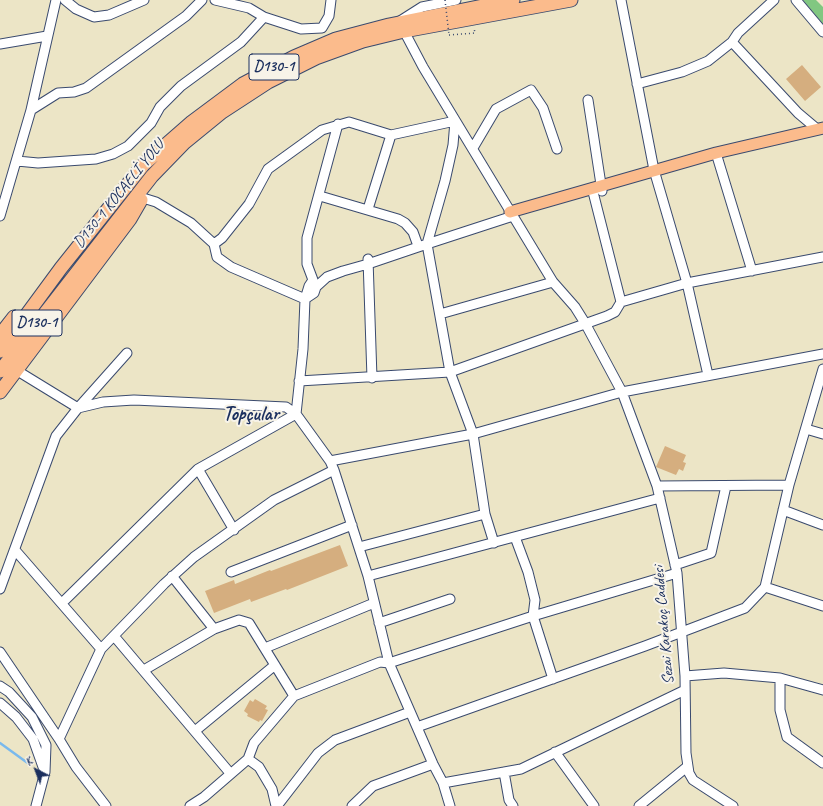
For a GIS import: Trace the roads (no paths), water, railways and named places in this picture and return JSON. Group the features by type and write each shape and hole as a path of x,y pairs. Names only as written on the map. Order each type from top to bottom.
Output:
{"highway":[{"name":"D130-1","path":"0,351 89,232 153,155 192,122 243,84 311,49 362,31 400,27 513,0"},
{"name":"D130-1 KOCAELİ YOLU","path":"0,372 152,176 184,143 222,112 268,82 316,58 400,27 571,0"},
{"path":"0,392 130,219 143,198 152,176"},
{"path":"0,335 62,257 89,232"}],"main road":[{"path":"511,214 717,156 821,130"}],"street":[{"path":"0,216 30,110 56,0"},
{"path":"66,0 76,9 94,17 109,15 144,0"},
{"path":"30,110 58,92 74,92 86,88 186,16 202,0"},
{"path":"215,0 249,8 264,17 301,29 322,28 329,16 331,0"},
{"path":"400,27 422,7 456,0"},
{"path":"621,0 655,173 687,283 708,375"},
{"path":"637,84 682,72 708,61 732,42 738,33 774,0"},
{"path":"796,0 823,32"},
{"path":"16,161 38,163 96,159 113,154 128,146 151,123 160,107 181,86 241,42 264,17"},
{"name":"Sezai Karakoç Caddesi","path":"400,27 552,282 575,307 585,323 622,392 657,486 676,569 685,676 688,766"},
{"path":"0,44 47,36"},
{"path":"732,42 798,113 821,130"},
{"path":"472,148 496,109 531,90 543,108 557,149"},
{"path":"299,381 372,378 450,372 615,312 620,302 597,190 588,100"},
{"path":"214,244 222,238 249,204 268,170 322,130 338,124 349,122 391,135 456,121 453,145 445,181 427,242 450,372 473,434 485,514 494,543"},
{"path":"313,280 307,264 307,238 320,196 338,124"},
{"path":"368,209 391,135"},
{"path":"717,156 752,271"},
{"path":"320,196 398,219 405,223 413,232 417,242"},
{"path":"143,198 156,202 190,223 214,244 218,257 231,267 305,299"},
{"path":"296,414 303,349 305,299 309,286 313,280 323,273 427,242 511,214"},
{"path":"305,299 314,293 316,286 327,277 417,242 427,242"},
{"path":"620,302 687,283 823,257"},
{"path":"368,260 372,378"},
{"path":"440,314 552,282"},
{"path":"0,589 2,571 15,550 56,436 78,408 127,353"},
{"path":"59,739 101,648 172,576 194,557 234,530 274,500 332,466 473,434 622,392 823,354"},
{"path":"417,727 646,646 672,634 682,633 745,608 765,587 789,486 823,369"},
{"path":"16,370 78,408 102,402 134,400 286,407 296,414 332,466 368,576 389,663 433,764 443,783 450,806"},
{"path":"62,603 198,469 296,414"},
{"path":"806,429 823,434"},
{"path":"198,469 234,530"},
{"path":"657,486 789,486"},
{"path":"190,806 204,797 248,759 254,743 294,696 380,662 389,663 676,569 711,553 726,486"},
{"path":"368,576 660,498"},
{"path":"783,510 823,525"},
{"path":"359,547 485,514"},
{"path":"231,572 352,525"},
{"path":"515,537 528,572 535,600 533,616 553,679"},
{"path":"15,550 101,648"},
{"path":"172,576 214,629"},
{"path":"765,587 823,606"},
{"path":"379,623 450,599"},
{"path":"265,648 374,603"},
{"path":"144,670 214,629 239,620 249,623 294,696"},
{"path":"114,636 230,773"},
{"path":"0,652 59,739 76,767 106,806"},
{"path":"194,731 275,666"},
{"path":"685,676 724,673 780,678 823,690"},
{"path":"780,678 780,710 787,737 823,763"},
{"path":"0,686 9,692 32,718 46,745 45,772 36,806"},
{"path":"443,783 521,769 685,690"},
{"path":"0,703 16,717 33,739 45,772"},
{"path":"276,806 318,754 335,740 410,712"},
{"path":"555,752 594,806"},
{"path":"248,759 259,767 272,790 276,806"},
{"path":"352,806 373,786 433,764"},
{"path":"639,806 688,766 693,780 733,806"},
{"path":"504,772 509,800 512,806"}],"waterway":[{"path":"0,743 29,764"}],"district":[{"name":"Topçular","path":"251,415"}]}
